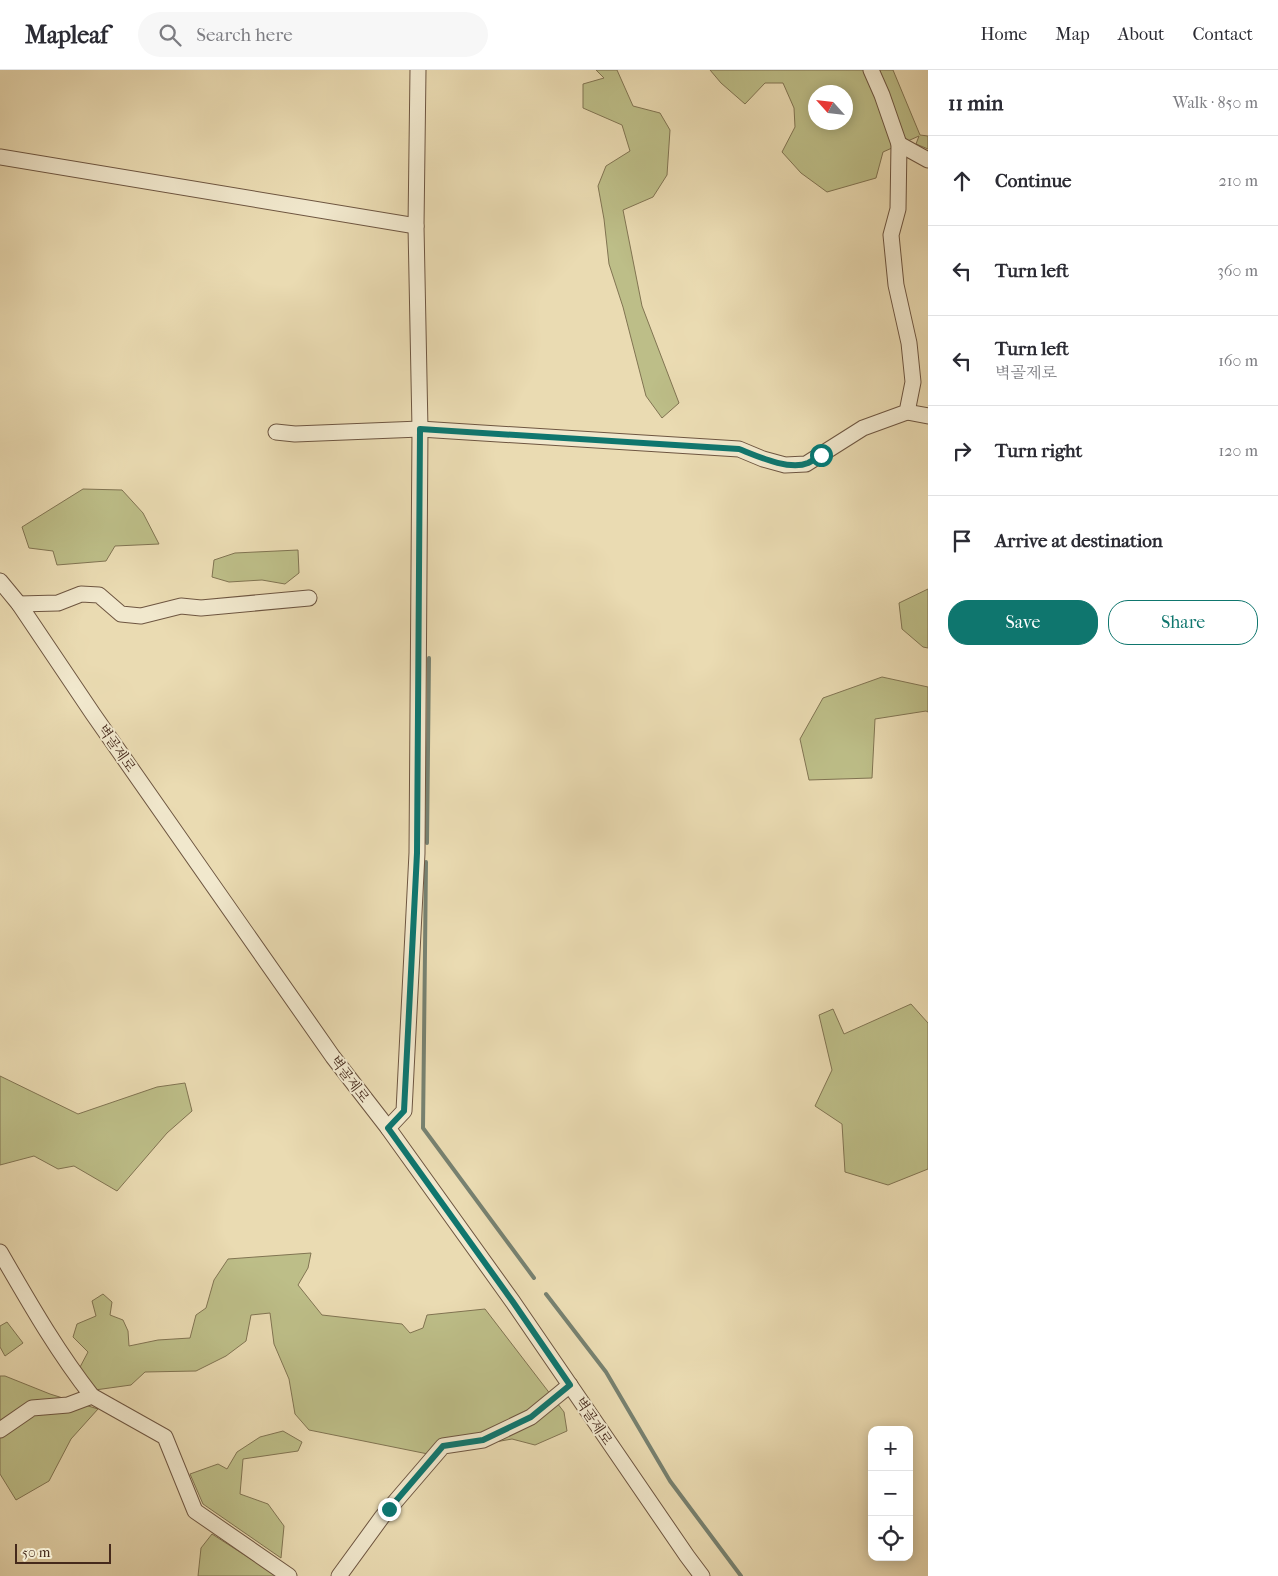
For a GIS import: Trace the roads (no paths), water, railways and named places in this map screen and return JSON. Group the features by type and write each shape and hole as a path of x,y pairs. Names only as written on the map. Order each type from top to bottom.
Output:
{"street":[{"path":"388,1128 404,1111 417,853 420,429 416,226 418,70"},
{"path":"871,70 899,144 898,209 891,235 896,285 909,343 913,382 907,412"},
{"path":"899,144 928,160"},
{"path":"0,157 416,226"},
{"path":"276,432 295,434 420,429 739,449 763,459 785,465 806,464 863,428 907,412 928,416"},
{"name":"벽골제로","path":"0,580 19,604 147,792 322,1041 388,1128 513,1302 702,1576"},
{"path":"19,604 58,603 81,594 99,595 121,614 141,616 181,606 201,608 309,598"},
{"path":"0,1252 48,1335 92,1396 165,1437 195,1511 289,1576"},
{"path":"340,1576 382,1517 443,1446 483,1440 531,1417 570,1385"},
{"path":"0,1430 32,1408 68,1405 92,1396"}],"waterway":[{"path":"427,843 429,658"},
{"path":"426,862 423,1128 534,1278"},
{"path":"546,1294 606,1372 670,1481 741,1576"}]}
